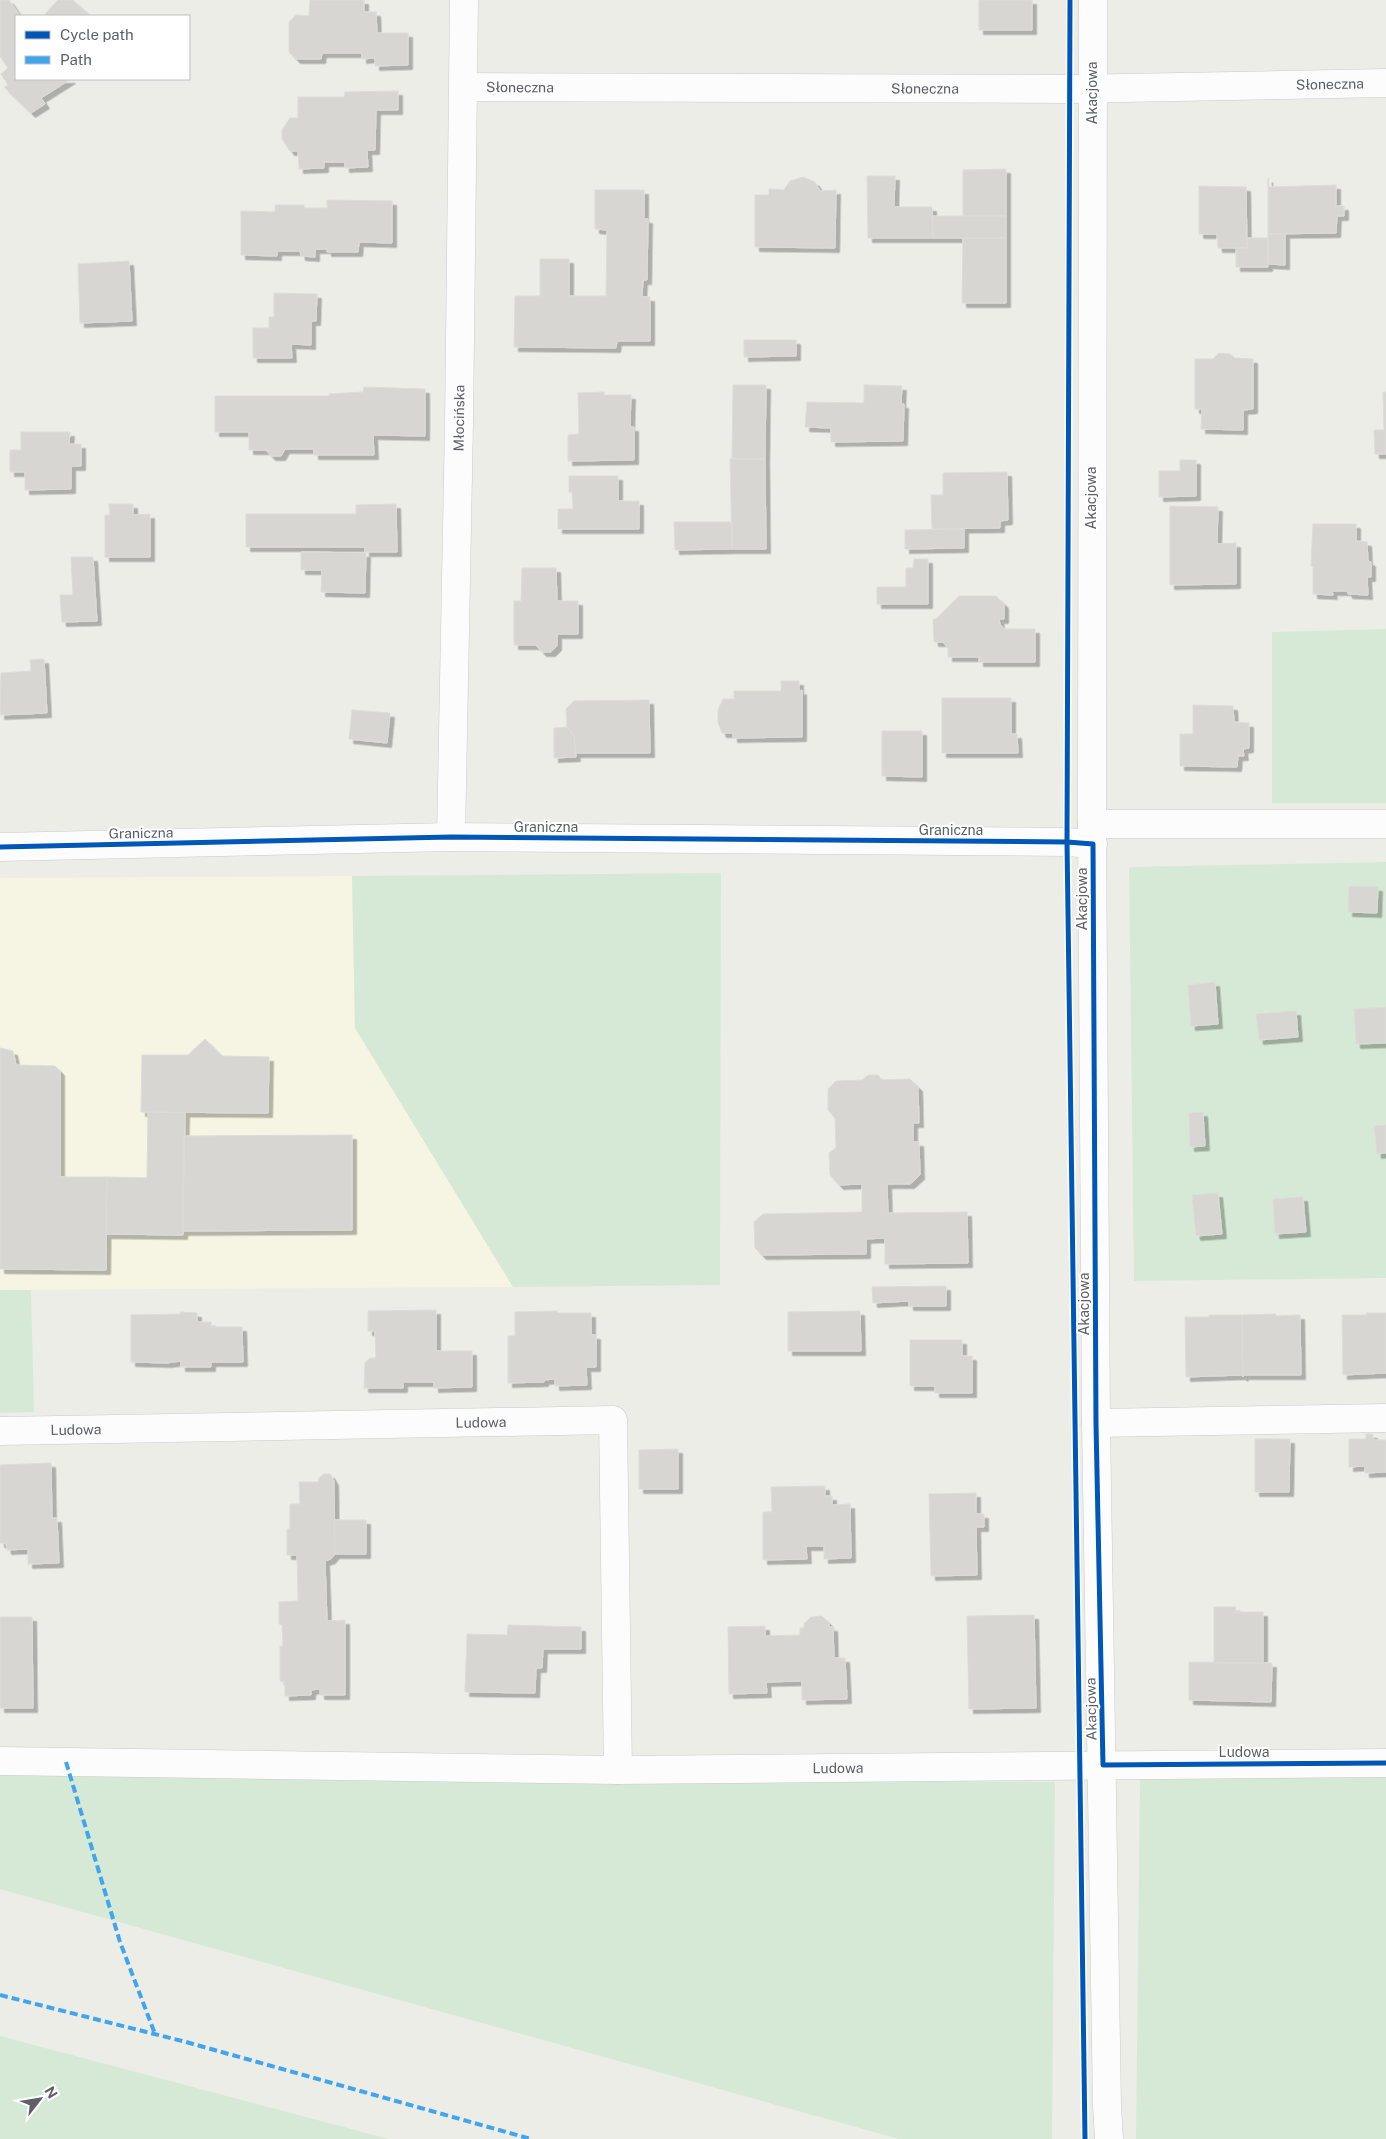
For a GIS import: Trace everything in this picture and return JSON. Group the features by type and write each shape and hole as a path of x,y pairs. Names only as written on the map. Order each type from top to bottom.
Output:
{"street":[{"name":"Młocińska","path":"451,837 464,0"},
{"name":"Akacjowa","path":"1093,0 1093,834 1096,1423 1109,2139"},
{"name":"Słoneczna","path":"464,87 1092,88 1386,83"},
{"name":"Graniczna","path":"0,847 451,837 1067,842 1093,834 1386,824"},
{"path":"1096,1423 1386,1418"},
{"name":"Ludowa","path":"0,1431 614,1420 618,1770"},
{"name":"Ludowa","path":"0,1761 618,1770 1386,1763"},
{"name":"Akacjowa","path":"1105,2139 1107,2106"}],"shaded area":[{"path":"352,876 355,1028 513,1287 0,1290 0,878"}],"green space":[{"path":"1386,629 1386,803 1272,803 1272,632"},
{"path":"1386,862 1386,1278 1134,1281 1129,867"},
{"path":"721,873 720,1285 513,1287 355,1028 352,876"},
{"path":"0,1290 31,1290 34,1412 0,1413"},
{"path":"0,1775 1055,1782 1052,2139 899,2139 0,1889"},
{"path":"1386,1776 1386,2139 1136,2139 1140,1778"},
{"path":"0,2036 389,2139 0,2139"}],"building":[{"path":"0,0 9,0 19,15 15,15 15,80 69,80 41,98 45,104 31,113 4,87 8,85 1,74 8,68 0,56"},
{"path":"58,0 73,0 90,15 44,15"},
{"path":"310,0 364,0 364,12 376,12 377,33 408,33 408,65 375,66 375,58 362,59 362,53 322,53 321,59 296,59 289,52 289,22 296,15 309,16"},
{"path":"979,0 1032,0 1032,30 979,30"},
{"path":"398,91 398,110 376,110 375,150 367,150 368,167 345,168 345,162 324,162 324,168 299,169 298,151 290,151 282,139 282,130 290,118 298,118 298,97 344,97 345,92"},
{"path":"1006,169 1006,216 963,216 963,170"},
{"path":"867,176 895,176 894,207 932,207 933,238 868,238"},
{"path":"803,177 815,182 820,191 836,190 835,248 755,247 755,195 769,195 769,189 784,190 790,181"},
{"path":"1268,178 1269,187 1336,185 1336,206 1344,206 1344,216 1337,216 1336,233 1268,234"},
{"path":"1199,186 1246,187 1247,248 1218,248 1217,234 1199,234"},
{"path":"595,190 644,190 644,219 648,219 647,280 643,280 642,297 650,297 650,341 617,341 616,348 514,347 515,296 540,296 540,259 569,259 569,296 606,296 607,230 595,229"},
{"path":"327,200 392,201 392,243 359,242 358,252 327,252 327,249 315,249 315,257 301,256 300,251 277,251 277,256 241,255 241,211 275,212 275,205 304,205 304,208 327,208"},
{"path":"932,216 1006,216 1006,238 933,238"},
{"path":"1268,234 1285,234 1285,265 1268,264"},
{"path":"963,238 1006,238 1006,303 962,303"},
{"path":"1247,238 1268,238 1268,267 1236,267 1236,248 1247,248"},
{"path":"129,261 132,321 80,323 78,264"},
{"path":"274,293 317,294 316,321 311,321 311,345 291,344 292,358 253,358 253,328 269,328 269,317 274,317"},
{"path":"744,340 796,340 796,356 744,357"},
{"path":"1219,353 1230,354 1235,358 1253,359 1253,409 1243,410 1243,430 1201,429 1202,409 1195,409 1195,359 1213,359"},
{"path":"733,385 766,385 765,459 732,459"},
{"path":"864,385 902,386 901,404 904,404 903,441 831,442 831,428 805,427 807,402 864,403"},
{"path":"364,387 425,389 425,436 373,435 374,455 314,455 314,449 285,449 281,456 271,456 266,450 249,450 249,432 215,432 215,396 329,396 329,394 363,392"},
{"path":"604,392 604,395 631,395 630,427 634,427 634,460 568,461 568,435 579,434 578,393"},
{"path":"1383,392 1386,392 1386,454 1375,454 1374,430 1384,430"},
{"path":"21,432 70,432 69,444 81,444 81,466 71,466 71,489 25,490 25,472 10,472 10,450 21,450"},
{"path":"730,459 765,459 766,549 732,549"},
{"path":"1180,460 1196,460 1196,496 1159,497 1159,471 1180,471"},
{"path":"1007,472 1008,520 1000,521 1000,528 932,529 931,495 943,495 943,473"},
{"path":"569,476 618,476 618,501 639,501 639,529 558,529 558,509 573,509 572,492 569,492"},
{"path":"109,504 133,504 133,515 150,514 150,557 105,557 105,515 110,515"},
{"path":"396,504 397,552 365,552 365,547 246,547 246,514 356,514 356,505"},
{"path":"1170,506 1218,507 1217,544 1236,543 1236,584 1170,585"},
{"path":"674,522 732,522 732,549 675,550"},
{"path":"1313,524 1356,524 1356,541 1367,542 1368,561 1371,562 1371,577 1367,577 1368,595 1348,594 1347,591 1332,591 1333,595 1313,594 1313,567 1311,566"},
{"path":"964,529 964,548 905,549 905,530"},
{"path":"301,552 366,553 365,593 321,592 322,570 301,570"},
{"path":"71,557 93,557 97,621 62,622 60,595 73,595"},
{"path":"914,559 928,559 928,604 877,604 877,587 906,587 906,568 913,568"},
{"path":"522,568 556,568 557,601 578,601 578,634 557,634 557,646 551,652 542,652 536,645 514,645 514,601 521,601"},
{"path":"959,596 996,596 1004,604 1004,619 999,619 1004,629 1035,629 1035,662 979,662 979,657 948,657 948,648 943,642 934,642 933,619 936,619"},
{"path":"44,659 47,713 0,715 1,673 31,671 30,660"},
{"path":"781,681 799,681 799,691 802,690 802,737 733,738 733,733 722,733 718,722 718,710 723,699 734,699 734,691 781,691"},
{"path":"942,698 1011,698 1011,734 1017,734 1018,753 942,753"},
{"path":"649,700 650,753 575,753 574,735 567,727 566,709 574,701"},
{"path":"1193,705 1233,706 1234,722 1249,723 1249,748 1243,749 1244,756 1238,756 1237,767 1180,766 1180,734 1193,734"},
{"path":"352,710 390,713 387,743 349,739"},
{"path":"567,727 574,735 576,757 554,758 554,728"},
{"path":"882,731 922,731 922,777 882,776"},
{"path":"1349,886 1378,887 1377,913 1348,912"},
{"path":"1215,982 1218,1024 1191,1026 1188,985"},
{"path":"1386,1007 1386,1043 1356,1044 1354,1009"},
{"path":"1296,1011 1298,1037 1259,1040 1256,1014"},
{"path":"205,1039 222,1056 269,1057 268,1113 141,1112 142,1055 188,1055"},
{"path":"0,1048 13,1051 16,1065 55,1066 60,1071 60,1177 107,1177 106,1270 0,1269"},
{"path":"868,1075 878,1075 882,1080 910,1079 918,1087 919,1123 913,1123 913,1142 919,1142 920,1175 910,1184 887,1184 888,1213 967,1212 968,1263 885,1264 885,1238 866,1239 866,1254 762,1255 755,1248 754,1222 763,1214 862,1212 862,1184 839,1185 830,1175 829,1153 836,1148 835,1118 828,1110 828,1089 836,1081 862,1080"},
{"path":"148,1112 185,1113 183,1235 106,1234 107,1177 147,1178"},
{"path":"1203,1112 1205,1146 1190,1147 1189,1113"},
{"path":"1386,1125 1386,1153 1377,1154 1374,1126"},
{"path":"352,1135 352,1230 183,1231 183,1136"},
{"path":"1218,1193 1222,1234 1196,1236 1192,1195"},
{"path":"1303,1197 1306,1232 1275,1234 1273,1199"},
{"path":"946,1286 946,1306 909,1306 909,1301 873,1303 872,1287"},
{"path":"436,1310 436,1351 472,1351 472,1387 434,1388 434,1382 403,1382 403,1388 364,1388 365,1363 370,1358 376,1358 375,1331 368,1331 368,1311"},
{"path":"557,1311 557,1313 591,1313 591,1335 596,1335 596,1367 586,1367 587,1385 555,1386 555,1379 544,1380 544,1382 508,1383 508,1336 515,1336 515,1312"},
{"path":"860,1311 861,1351 788,1351 788,1312"},
{"path":"180,1312 197,1313 197,1322 211,1322 211,1327 242,1327 243,1362 211,1362 211,1367 181,1367 181,1361 167,1363 131,1362 131,1315 181,1314"},
{"path":"1366,1313 1386,1313 1386,1373 1343,1375 1342,1315 1367,1315"},
{"path":"1276,1314 1276,1316 1300,1315 1301,1375 1244,1375 1243,1377 1242,1315"},
{"path":"1209,1315 1242,1315 1243,1377 1242,1375 1186,1377 1185,1317 1209,1317"},
{"path":"910,1340 962,1340 962,1356 972,1356 972,1393 935,1393 935,1386 910,1386"},
{"path":"1366,1434 1373,1434 1373,1440 1386,1440 1386,1472 1365,1473 1365,1466 1349,1467 1349,1439 1366,1439"},
{"path":"1255,1439 1290,1439 1289,1492 1255,1492"},
{"path":"678,1449 678,1489 639,1489 639,1450"},
{"path":"51,1463 52,1518 57,1518 59,1563 28,1564 28,1549 7,1550 6,1543 0,1543 0,1465"},
{"path":"324,1474 330,1474 334,1481 335,1554 331,1559 325,1561 327,1621 345,1620 345,1695 320,1695 320,1689 311,1690 311,1695 285,1696 285,1682 280,1681 280,1646 283,1646 282,1625 279,1624 279,1602 298,1601 297,1555 287,1555 287,1529 290,1529 290,1504 300,1504 299,1482 318,1482 319,1478"},
{"path":"825,1486 825,1496 832,1496 832,1505 850,1504 851,1558 824,1559 824,1546 806,1546 807,1559 763,1560 763,1512 772,1512 771,1487"},
{"path":"976,1493 976,1514 984,1514 984,1527 976,1527 977,1575 931,1576 929,1494"},
{"path":"334,1520 366,1520 366,1554 335,1554"},
{"path":"1214,1607 1236,1607 1235,1612 1263,1612 1263,1663 1214,1663"},
{"path":"1034,1615 1036,1708 969,1709 967,1616"},
{"path":"822,1616 829,1623 829,1627 833,1627 834,1658 845,1658 847,1699 802,1700 802,1681 766,1682 767,1693 729,1694 728,1627 765,1626 765,1636 800,1635 800,1628 804,1628 804,1624 811,1617"},
{"path":"0,1617 32,1617 33,1708 0,1708"},
{"path":"508,1625 581,1627 581,1649 543,1649 542,1668 536,1668 535,1693 465,1692 467,1634 507,1635"},
{"path":"1189,1662 1272,1663 1271,1702 1189,1700"}],"marked path":[{"path":"66,1762 120,1942 155,2034"},
{"path":"0,1995 186,2042 531,2139"}],"cycle path":[{"path":"1070,0 1067,842 1085,2139"},
{"path":"0,847 451,837 1067,842 1093,844 1096,1423 1103,1765 1386,1763"}]}
